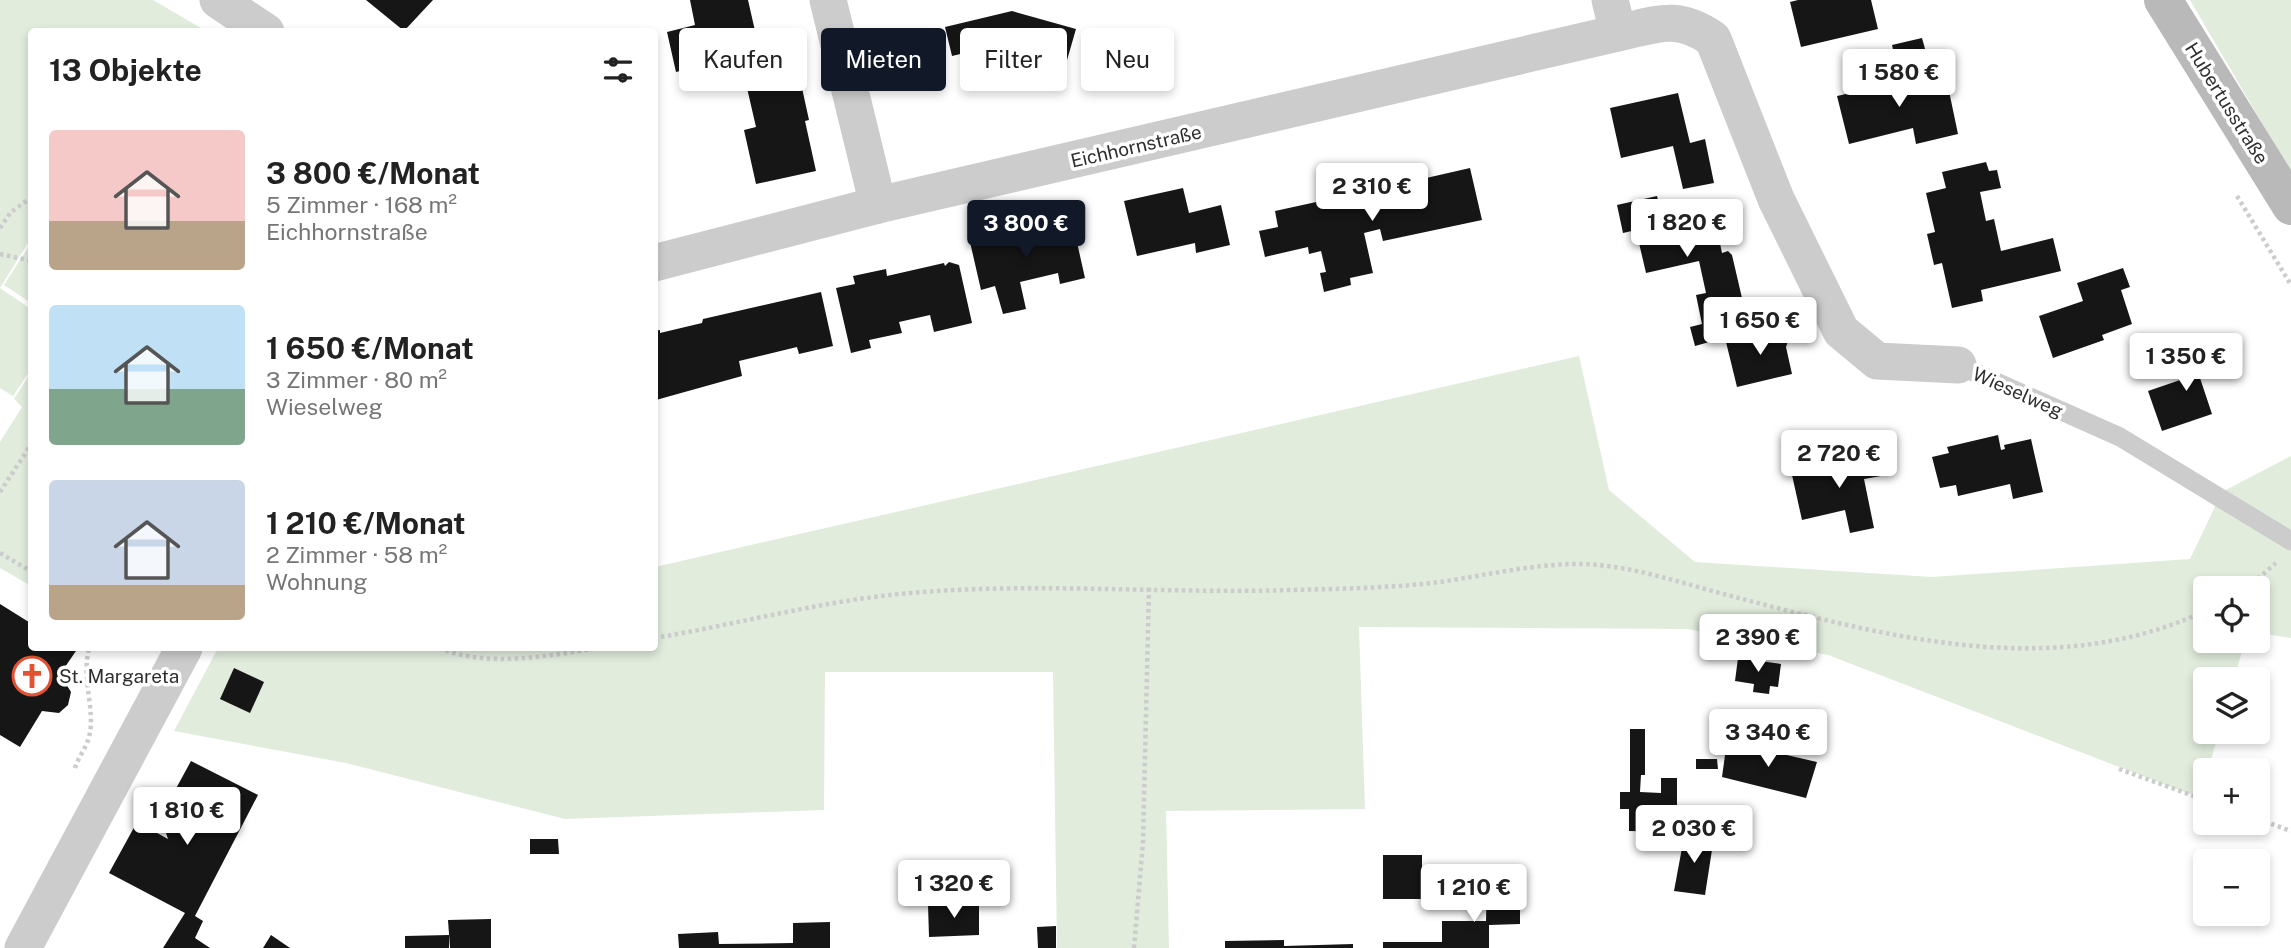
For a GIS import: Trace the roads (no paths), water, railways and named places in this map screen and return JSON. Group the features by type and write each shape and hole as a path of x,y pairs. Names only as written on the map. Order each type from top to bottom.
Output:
{"main road":[{"name":"Hubertusstraße","path":"2163,0 2291,206"}],"street":[{"path":"218,0 261,28"},
{"path":"828,0 878,205"},
{"name":"Eichhornstraße","path":"658,262 1614,16"},
{"name":"Wieselweg","path":"1614,16 1694,26 1713,40 1776,199 1841,331 1877,361 1958,365"},
{"path":"23,948 97,805 182,651"}],"lane":[{"name":"Wieselweg","path":"1958,365 2120,437 2286,549"}],"place":[{"name":"St. Margareta","path":"32,676"}]}
